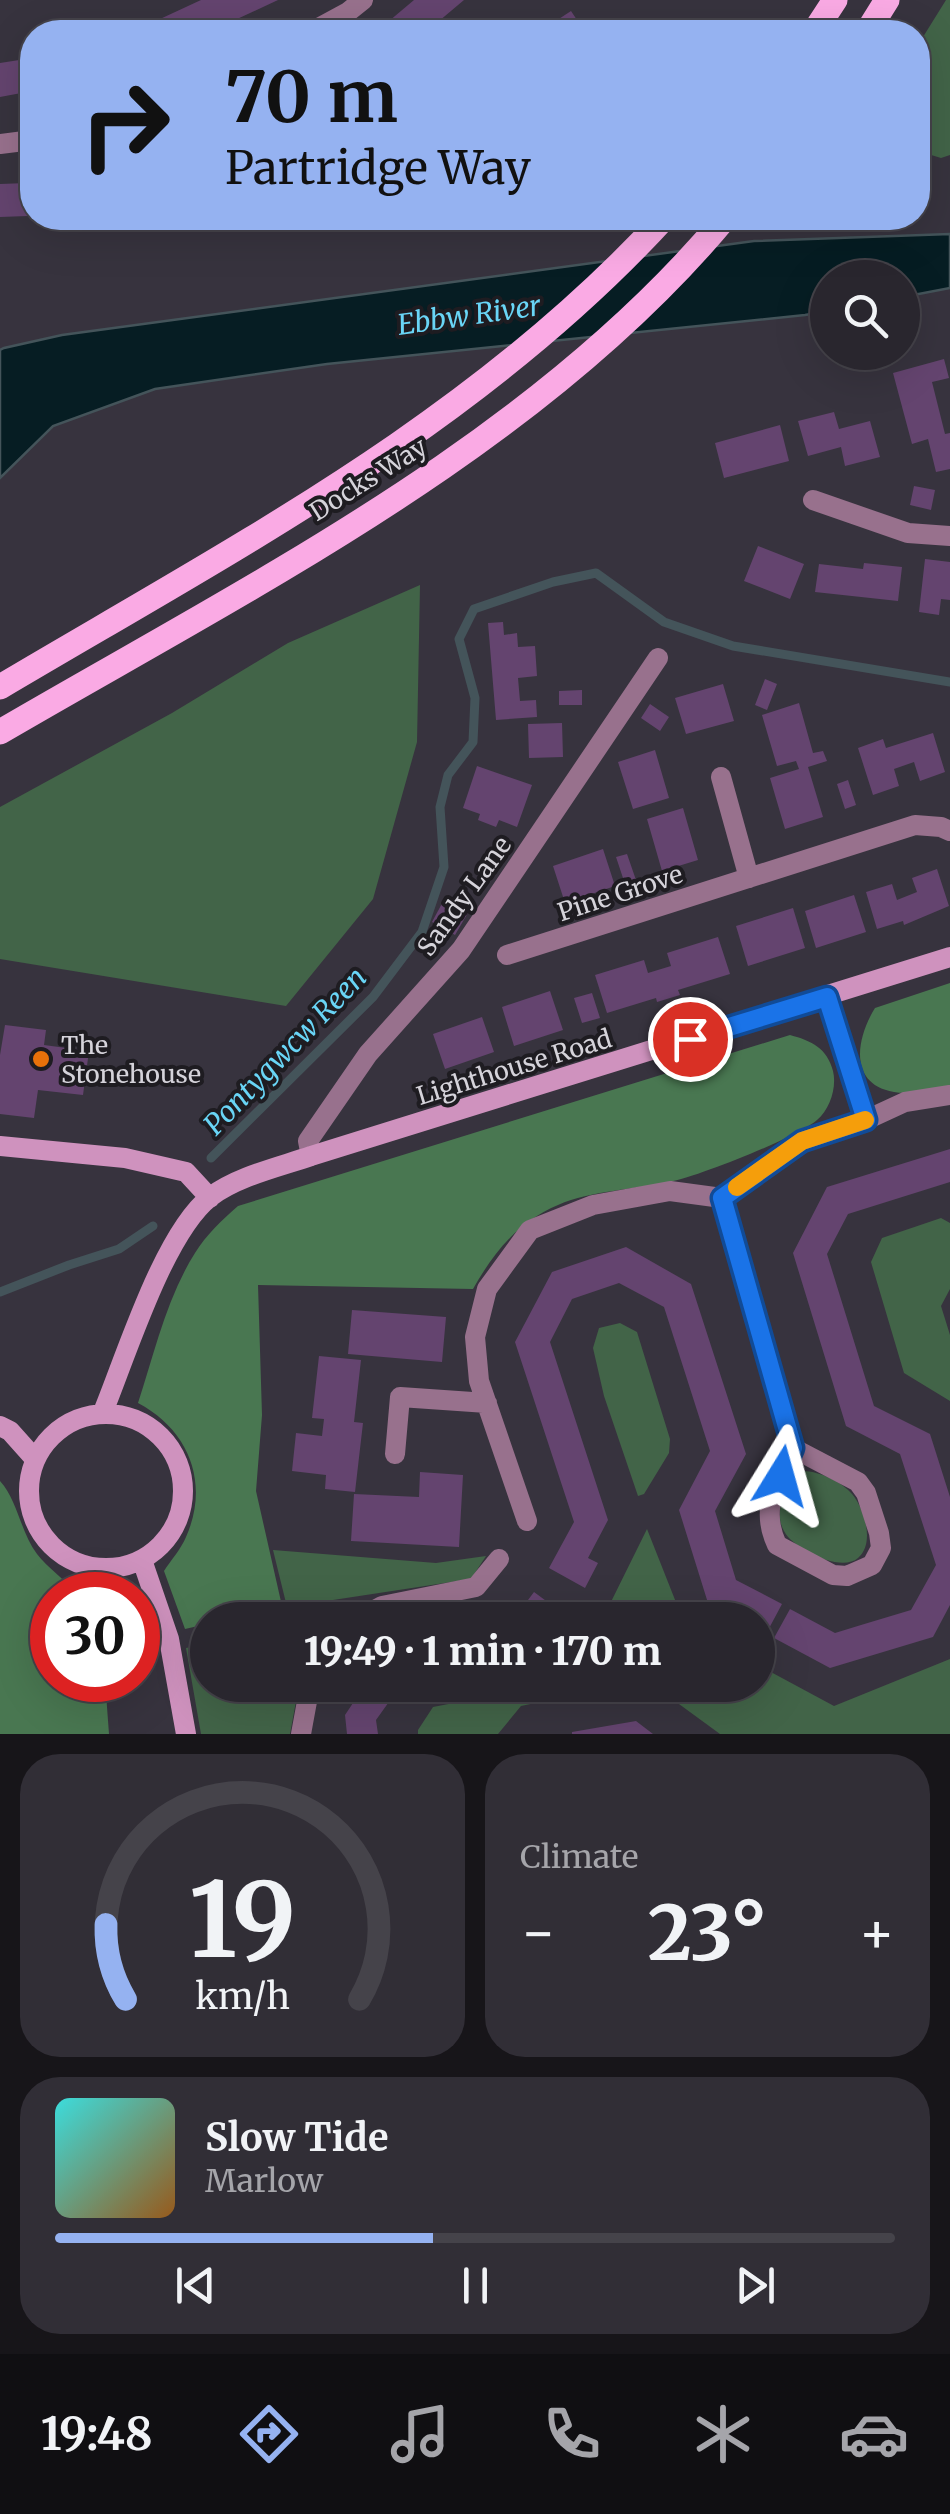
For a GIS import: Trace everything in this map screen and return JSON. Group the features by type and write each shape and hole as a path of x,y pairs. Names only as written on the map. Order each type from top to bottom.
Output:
{"main road":[{"name":"Docks Way","path":"0,687 366,469 451,408 575,308 653,230"},
{"name":"Docks Way","path":"0,732 393,502 513,416 632,316 714,230"},
{"name":"Lighthouse Road","path":"103,1412 164,1262 210,1198 241,1181 950,956"},
{"path":"0,1146 124,1158 186,1172 210,1198"},
{"path":"103,1412 132,1417 155,1430 178,1459 184,1486 182,1508 171,1533 142,1560 116,1568 89,1567 53,1548 31,1512 28,1485 35,1459 61,1427 77,1418 103,1412"},
{"path":"0,1426 10,1431 35,1459"},
{"path":"142,1560 170,1639 186,1734"}],"street":[{"path":"333,20 363,0"},
{"path":"813,500 908,532 950,536"},
{"name":"Sandy Lane","path":"311,1156 308,1141 368,1054 462,950 658,658"},
{"path":"721,777 749,878"},
{"name":"Pine Grove","path":"506,955 915,826 950,830"},
{"path":"827,997 866,1120"},
{"path":"527,1522 479,1381 475,1338 486,1289 530,1230 594,1204 670,1191 722,1198 802,1141 866,1120 905,1102 950,1095"},
{"path":"722,1198 793,1448 770,1504 768,1518 777,1544 833,1574 863,1572 881,1548 866,1493 858,1482 793,1448"},
{"path":"394,1454 400,1397 487,1403"},
{"path":"403,1602 476,1588 499,1559"},
{"path":"301,1734 307,1702"}],"green space":[{"path":"946,0 950,0 950,155 941,158 930,155 930,26"},
{"path":"420,585 417,742 373,899 286,1006 0,959 0,807 172,713 288,643"},
{"path":"950,983 950,1087 901,1093 869,1080 860,1058 861,1045 875,1008"},
{"path":"790,1035 818,1047 833,1071 834,1084 826,1110 806,1128 769,1146 670,1182 585,1196 558,1205 531,1220 508,1240 473,1289 258,1285 262,1415 256,1491 281,1602 190,1602 190,1628 185,1629 164,1571 184,1541 193,1517 195,1478 182,1443 156,1414 138,1403 162,1326 185,1270 199,1246 238,1206"},
{"path":"941,1218 950,1223 950,1289 941,1306 950,1335 950,1401 904,1373 871,1262 882,1238"},
{"path":"620,1323 637,1332 670,1439 669,1453 644,1494 638,1496 604,1396 593,1348 599,1328"},
{"path":"803,1471 836,1481 857,1500 867,1536 858,1558 841,1563 818,1557 797,1545 784,1531 780,1512 785,1489 790,1479"},
{"path":"0,1481 37,1554 54,1572 30,1572 30,1702 107,1702 109,1734 0,1734"},
{"path":"647,1529 676,1602 611,1602"},
{"path":"273,1550 436,1563 486,1556 471,1579 320,1602 286,1602"},
{"path":"950,1659 950,1734 720,1734 676,1702 775,1702 775,1674 834,1706"},
{"path":"195,1702 296,1702 290,1734 201,1734"},
{"path":"458,1702 540,1702 521,1706 498,1734 418,1734 433,1707"}],"water":[{"name":"Ebbw River","path":"950,234 950,288 920,294 920,260 810,260 810,314 327,364 155,389 53,426 0,478 0,350 4,348 62,335 754,241"}],"building":[{"path":"201,0 278,0 235,20 158,20"},
{"path":"414,0 464,0 440,20 390,20"},
{"path":"571,11 577,20 557,20"},
{"path":"20,60 20,93 0,97 0,63"},
{"path":"20,183 20,216 0,217 0,184"},
{"path":"944,359 949,378 932,382 945,434 950,433 950,469 936,472 928,439 912,444 893,373 920,370 920,366"},
{"path":"834,412 839,429 870,421 880,457 845,466 841,447 808,456 798,421"},
{"path":"780,425 789,461 724,478 715,443"},
{"path":"914,486 935,490 931,510 910,505"},
{"path":"758,546 804,564 790,599 744,581"},
{"path":"925,559 950,562 950,600 941,599 939,615 919,612"},
{"path":"864,563 902,567 898,601 815,592 819,564 863,569"},
{"path":"503,622 504,635 517,633 518,647 535,646 537,676 518,678 520,701 536,700 537,717 496,720 488,623"},
{"path":"765,679 777,684 767,710 755,705"},
{"path":"723,684 734,721 686,734 675,698"},
{"path":"582,690 582,705 559,705 559,691"},
{"path":"799,703 813,753 823,751 827,761 808,767 823,817 785,829 770,778 799,769 796,761 777,766 762,715"},
{"path":"650,704 669,717 660,731 641,718"},
{"path":"562,723 563,757 529,758 528,724"},
{"path":"933,733 945,772 920,781 914,762 894,769 899,786 873,795 858,748 883,739 886,748"},
{"path":"655,750 669,798 633,809 618,762"},
{"path":"477,766 532,785 517,827 499,820 496,827 478,820 480,814 463,808"},
{"path":"848,780 856,805 845,809 837,784"},
{"path":"683,808 698,860 662,871 647,819"},
{"path":"603,849 615,886 565,903 553,866"},
{"path":"627,854 636,880 625,884 616,857"},
{"path":"937,869 949,906 904,925 903,921 877,929 866,892 892,884 897,900 917,892 912,878"},
{"path":"854,895 866,932 816,948 805,911"},
{"path":"445,898 469,911 455,935 432,922"},
{"path":"793,908 805,948 748,966 736,926"},
{"path":"718,937 730,974 678,990 680,995 607,1013 595,975 644,960 648,973 671,966 667,953"},
{"path":"550,991 563,1030 514,1046 502,1007"},
{"path":"592,993 600,1018 582,1023 574,998"},
{"path":"482,1017 494,1052 445,1069 433,1034"},
{"path":"5,1025 46,1030 44,1045 89,1051 83,1095 38,1090 34,1118 0,1114 0,1055"},
{"path":"950,1149 950,1182 848,1214 827,1254 874,1406 930,1434 950,1497 950,1605 933,1637 830,1668 775,1639 790,1609 835,1633 911,1610 936,1565 900,1454 846,1426 793,1253 827,1187"},
{"path":"626,1247 691,1284 746,1454 715,1511 736,1580 782,1604 775,1617 775,1602 708,1602 679,1510 710,1451 664,1307 619,1283 572,1299 550,1342 608,1520 588,1558 598,1563 585,1588 549,1568 574,1522 515,1342 552,1272"},
{"path":"352,1310 446,1317 442,1362 348,1354"},
{"path":"319,1356 361,1360 354,1422 363,1423 355,1492 325,1489 326,1475 292,1471 296,1433 322,1436 324,1419 312,1418"},
{"path":"420,1472 463,1475 459,1547 351,1541 354,1494 419,1497"},
{"path":"534,1592 548,1602 526,1602"},
{"path":"354,1702 389,1702 376,1720 378,1734 347,1734 345,1715"},
{"path":"636,1721 653,1734 572,1734 572,1732"}],"waterway":[{"name":"Pontygwcw Reen","path":"211,1158 373,997 422,932 444,867 440,807 448,775 473,742 475,698 459,639 474,609 553,582 596,573 664,622 733,646 950,682"},
{"name":"Pontygwcw Reen","path":"0,1292 119,1249 153,1226"}],"slow traffic":[{"path":"737,1187 802,1141 865,1120"}],"place":[{"name":"The Stonehouse","path":"41,1059"}],"route":[{"path":"690,1039 827,997 866,1120 802,1141 722,1198 793,1448 781,1476"}]}
